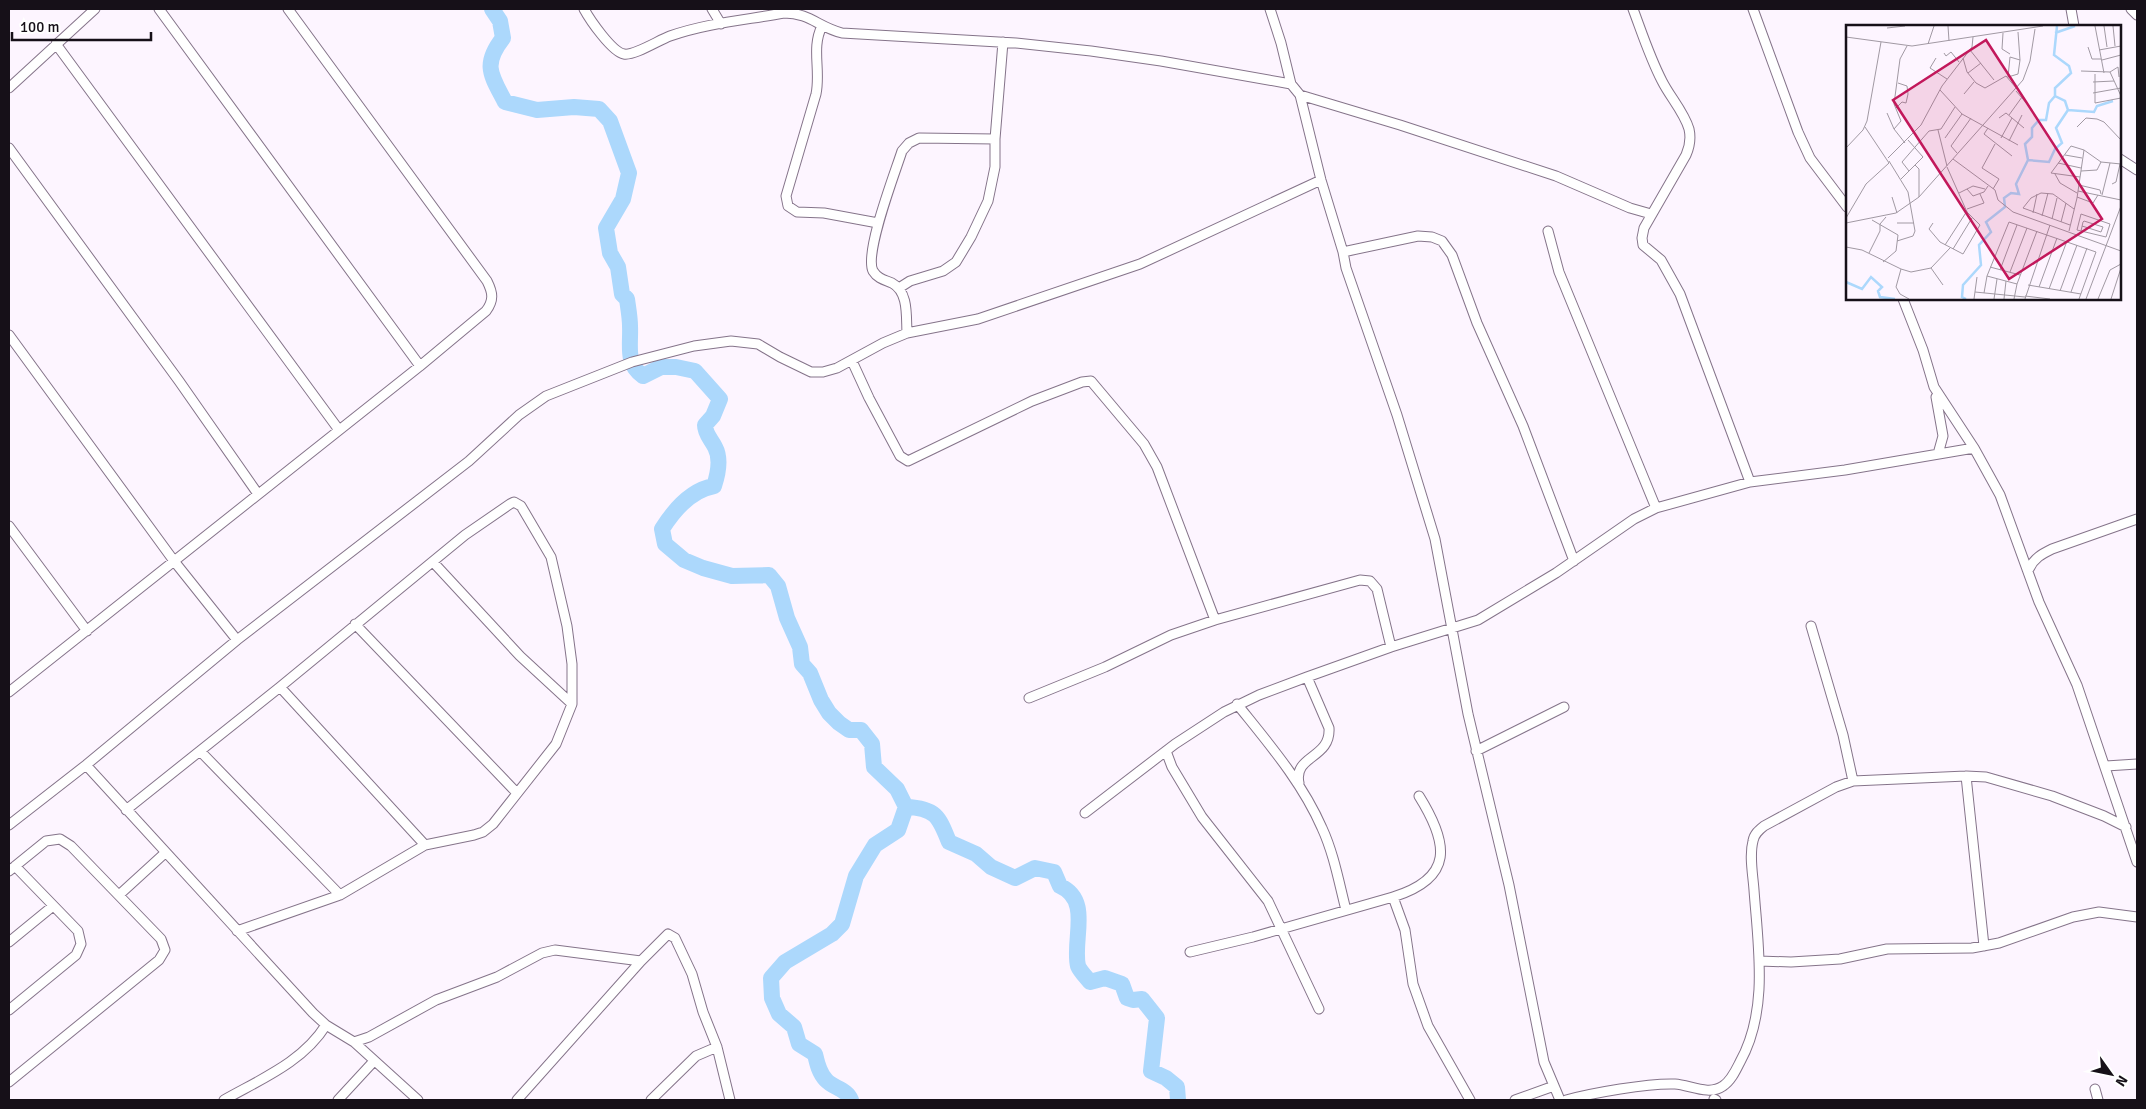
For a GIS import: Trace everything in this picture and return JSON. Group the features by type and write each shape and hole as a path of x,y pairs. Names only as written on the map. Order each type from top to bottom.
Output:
{"street":[{"path":"9,88 95,9"},
{"path":"159,9 420,366"},
{"path":"9,692 420,366 486,311 492,303 491,288 288,9"},
{"path":"584,9 595,26 616,50 623,54 630,54 656,41 680,33 784,13 800,14 822,26 842,33 1003,42 1161,60 1291,84"},
{"path":"712,9 721,24"},
{"path":"809,9 814,20"},
{"path":"1270,9 1291,84 1300,95 1321,180 1344,252 1349,277 1397,415 1429,516 1476,751 1509,885 1544,1062 1560,1100"},
{"path":"1633,9 1661,80 1684,118 1690,136 1690,146 1686,155 1651,214 1642,238 1643,245 1661,260 1680,294 1750,482"},
{"path":"1753,9 1798,132 1810,158 1846,206"},
{"path":"2071,9 2074,25"},
{"path":"2131,9 2137,15"},
{"path":"822,26 816,37 817,88 786,201 788,206 796,212 824,213 878,223"},
{"path":"898,288 910,281 950,268 961,255 988,200 995,167 995,139 1003,42"},
{"path":"56,44 339,430"},
{"path":"1300,95 1556,176 1630,208 1651,214"},
{"path":"907,333 905,301 894,284 881,279 873,270 872,258 878,223 902,151 909,143 919,138 995,139"},
{"path":"9,148 179,381 258,494"},
{"path":"2121,160 2137,170"},
{"path":"9,825 86,765 237,640 469,461 519,415 546,396 632,362 694,346 731,341 758,344 811,372 830,370 907,333 978,319 1140,264 1321,180"},
{"path":"1548,232 1559,272 1656,508"},
{"path":"1344,252 1418,236 1432,237 1442,241 1452,255 1478,323 1523,426 1574,561"},
{"path":"1903,300 1923,350 1934,387 1943,436 1938,454"},
{"path":"9,335 174,561 237,640"},
{"path":"852,361 869,398 900,456 908,460 1032,401 1082,382 1091,382 1144,444 1157,467 1215,620"},
{"path":"1934,387 1974,448 2000,495 2040,602 2076,686 2106,766 2137,862"},
{"path":"1085,812 1211,719 1237,704 1391,647 1478,620 1574,561 1634,519 1656,508 1750,482 1845,470 1974,448"},
{"path":"126,810 280,687 465,534 510,504 514,502 521,506 551,557 567,626 572,664 572,704 556,744 516,792 494,824 483,832 425,845 340,895 237,931"},
{"path":"2028,569 2039,556 2052,549 2137,519"},
{"path":"9,526 87,631"},
{"path":"433,562 520,656 572,704"},
{"path":"1029,698 1105,667 1171,635 1215,620 1365,579 1374,584 1377,589 1391,647"},
{"path":"355,624 516,792"},
{"path":"1811,626 1843,736 1853,781"},
{"path":"1300,788 1297,774 1300,768 1326,745 1330,737 1325,717 1307,677"},
{"path":"280,687 425,845"},
{"path":"1237,704 1282,760 1323,830 1346,910"},
{"path":"1476,751 1564,707"},
{"path":"200,750 340,895"},
{"path":"1166,751 1172,767 1202,817 1268,901 1319,1009"},
{"path":"2106,766 2137,764"},
{"path":"86,765 313,1013 326,1025 354,1042 418,1100"},
{"path":"1566,1100 1633,1088 1674,1084 1714,1097 1731,1078 1751,1041 1756,1017 1759,960 1752,860 1754,836 1764,826 1836,786 1853,781 1966,776 1998,780 2052,796 2104,816 2126,827"},
{"path":"1966,776 1984,946"},
{"path":"1190,952 1393,897 1406,893 1427,881 1438,869 1441,860 1436,831 1420,796"},
{"path":"9,1010 80,950 81,944 78,931 12,868 46,842 60,839 71,846 120,894 161,939 165,950 159,960 9,1082"},
{"path":"120,894 165,853"},
{"path":"1393,897 1405,930 1413,984 1428,1026 1470,1100"},
{"path":"9,942 53,906"},
{"path":"1759,960 1840,959 1887,949 1956,950 1984,946 2014,938 2072,917 2099,912 2137,917"},
{"path":"517,1100 664,936 672,934 692,974 703,1012 717,1048 730,1100"},
{"path":"354,1042 369,1037 436,1000 497,976 542,953 555,950 641,961"},
{"path":"224,1100 291,1061 311,1044 326,1025"},
{"path":"651,1100 696,1056 717,1048"},
{"path":"338,1100 374,1061"},
{"path":"1515,1100 1554,1086"},
{"path":"2095,1089 2098,1100"}],"waterway":[{"path":"492,9 500,21 503,38 492,56 491,70 505,102 537,110 574,107 599,109 610,121 629,173 623,199 606,228 610,253 618,267 622,294 627,299 630,323 630,354 634,366 643,376 661,367 676,367 695,371 720,399 713,416 705,425 707,434 718,456 718,471 714,486 691,496 672,515 662,529 665,544 684,560 703,568 732,576 769,575 778,586 787,618 800,647 802,664 810,673 821,700 829,713 839,723 849,730 861,730 872,744 874,767 897,789 906,807 898,830 875,845 856,876 842,924 832,934 785,962 771,978 772,998 779,1014 794,1027 799,1044 815,1054 819,1068 829,1083 846,1093 851,1100"},
{"path":"906,807 924,809 930,812 939,820 949,842 976,854 991,867 1015,878 1035,868 1054,872 1060,886 1070,892 1078,911 1077,956 1079,968 1090,982 1105,978 1122,984 1127,998 1133,1000 1142,999 1157,1018 1151,1071 1166,1078 1177,1087 1178,1100"}]}
